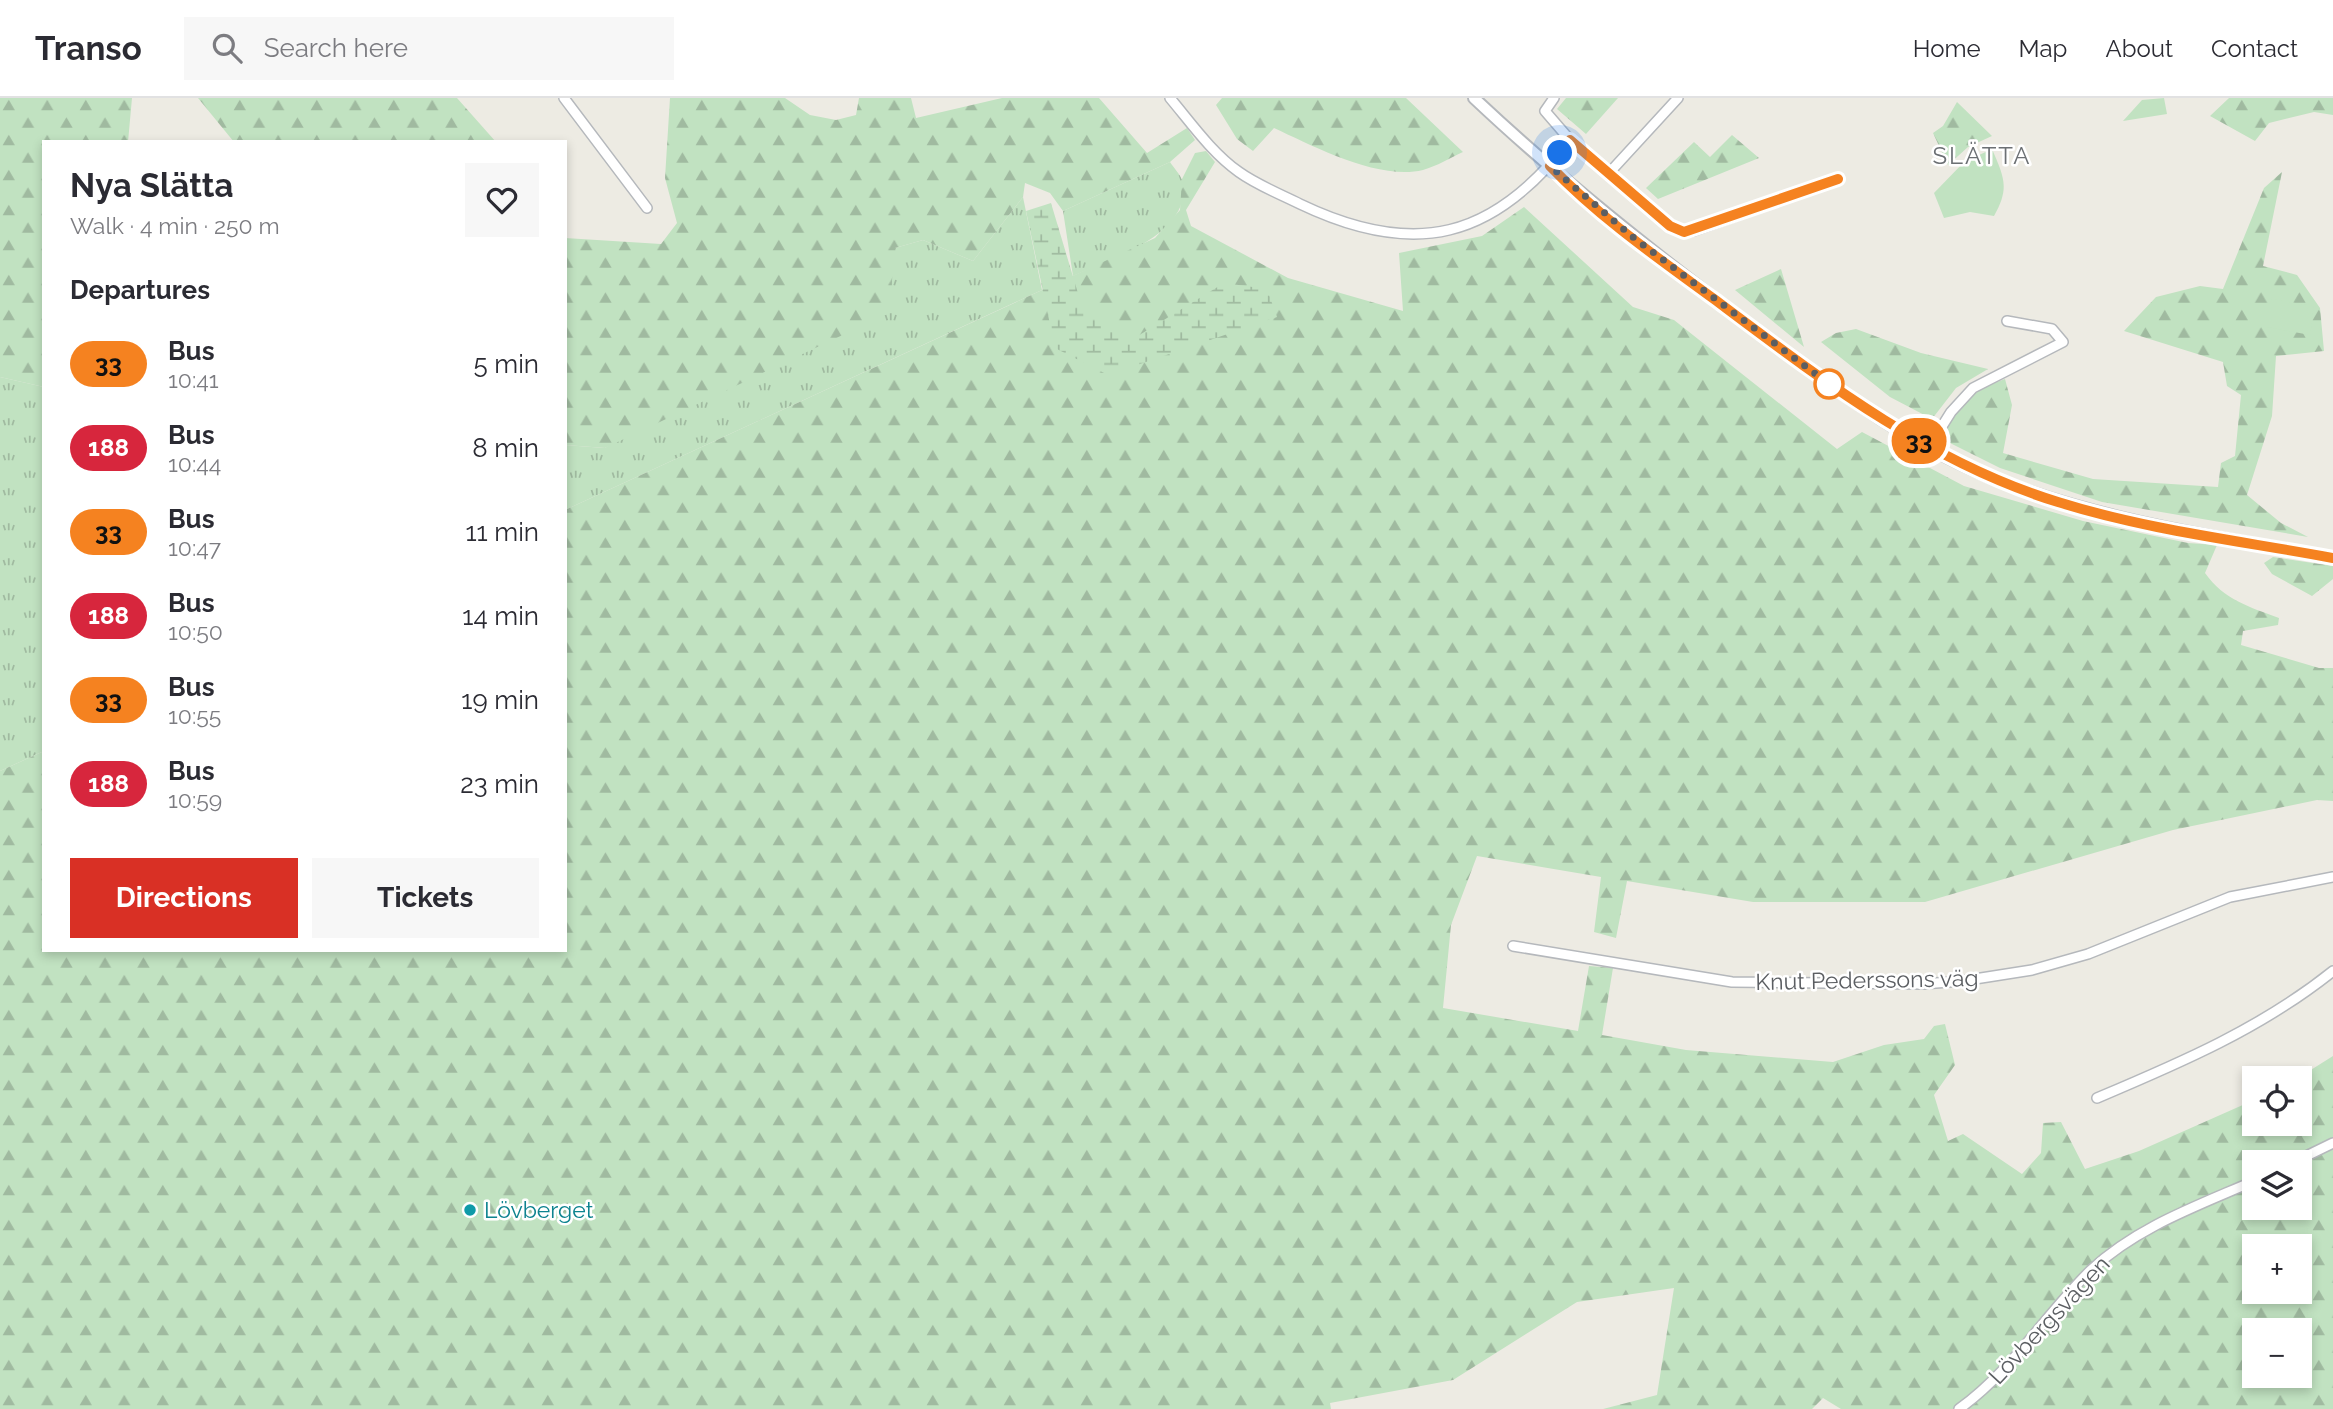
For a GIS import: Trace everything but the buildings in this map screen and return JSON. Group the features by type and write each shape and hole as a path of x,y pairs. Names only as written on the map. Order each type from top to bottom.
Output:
{"street":[{"path":"564,98 647,208"},
{"path":"1170,98 1214,149 1238,172 1313,210 1357,226 1408,233 1452,230 1502,209 1550,166 1570,140"},
{"path":"1474,98 1634,238 1808,369 1881,420 1930,447 2005,483 2059,502 2132,521 2333,558"},
{"path":"1554,98 1545,111 1570,140 1670,226 1684,232 1838,179"},
{"path":"1610,173 1678,98"},
{"path":"1930,447 1951,412 1973,388 2063,342 2052,329 2007,320"},
{"name":"Knut Pederssons väg","path":"1513,946 1732,982 1962,981 2032,970 2088,954 2242,894 2333,877"},
{"path":"2096,1098 2240,1034 2280,1010 2333,971"},
{"path":"2312,1153 2333,1143"},
{"name":"Lövbergsvägen","path":"1959,1409 2003,1372 2083,1279 2109,1254 2146,1229 2242,1186"}],"green space":[{"path":"0,98 132,98 128,140 42,140 42,387 0,377"},
{"path":"198,98 457,98 494,140 232,140"},
{"path":"670,98 785,98 810,115 836,120 856,115 859,98 911,98 916,118 1002,98 1099,98 1147,153 1187,128 1195,140 1170,162 1063,211 1050,193 1025,183 1023,197 973,261 923,240 895,248 889,313 605,448 567,445 567,238 661,244 677,223 665,178"},
{"path":"1222,98 1406,98 1463,152 1423,170 1387,171 1347,160 1274,128 1253,151 1237,139 1216,105"},
{"path":"1566,98 1618,98 1586,134 1557,109"},
{"path":"2164,98 2167,114 2123,121 2142,100"},
{"path":"2229,98 2333,98 2333,115 2314,112 2269,123 2255,141 2210,116"},
{"path":"1957,102 1992,136 1968,147 1948,165 1933,133 1943,126"},
{"path":"1732,135 1759,158 1658,199 1646,188 1694,142 1710,157"},
{"path":"1992,149 2004,183 2002,198 1994,216 1970,212 1944,218 1934,193 1964,162"},
{"path":"1206,151 1215,162 1186,210 1191,226 1288,278 1403,311 1399,253 1482,236 1524,207 1633,307 1674,320 1837,449 1862,432 1964,486 2083,521 2188,543 2217,545 2205,573 2212,582 2238,602 2279,618 2278,625 2243,631 2241,645 2319,668 2333,668 2333,801 2317,800 2173,830 1925,902 1753,902 1627,881 1616,938 1594,932 1601,877 1477,856 1451,925 1443,1008 1578,1031 1589,966 1613,968 1602,1035 1686,1050 1833,1062 1884,1045 1924,1039 1934,1026 1945,1024 1955,1065 1934,1095 1948,1141 1963,1134 2022,1174 2041,1153 2043,1123 2061,1122 2085,1169 2139,1151 2242,1105 2242,1136 2312,1136 2312,1069 2333,1056 2333,1409 1841,1409 1823,1398 1812,1409 1603,1409 1657,1395 1674,1288 1577,1302 1453,1380 1330,1403 1331,1409 0,1409 0,771 42,752 42,952 567,952 567,509 1155,238 1180,210 1182,179 1195,153"},
{"path":"1170,162 1182,180 1183,199 1176,215 1163,230 1146,242 1073,276 1063,211"},
{"path":"2282,172 2263,266 2297,275 2320,308 2324,351 2276,356 2272,416 2247,495 2281,523 2308,537 2102,502 2000,468 1940,438 1966,401 1982,389 2005,379 2012,405 2003,453 2093,479 2218,487 2221,463 2235,456 2241,395 2227,386 2223,362 2124,331 2156,297 2200,286 2223,289 2264,188"},
{"path":"1023,197 1042,290 567,509 567,445 605,448 895,248 923,240 973,261"},
{"path":"1051,203 1080,300 1128,342 1224,283 1267,289 1277,317 1108,375 1055,348 1026,211"},
{"path":"1781,269 1804,347 1735,290"},
{"path":"2271,299 2314,306 2310,335 2267,327"},
{"path":"1856,329 1921,353 1988,369 1956,388 1932,419 1890,397 1821,342 1836,333"},
{"path":"0,377 42,387 42,752 0,771"},
{"path":"2273,557 2333,566 2333,579 2312,596 2272,574 2264,563"}],"bus line":[{"name":"33","path":"1838,179 1684,232 1670,226 1570,140 1550,166 1564,181 1634,238 1829,384 1905,434 1951,458 2005,483 2099,513 2333,558"}],"place":[{"name":"Lövberget","path":"470,1210"}],"district":[{"name":"SLÄTTA","path":"1982,156"}],"route":[{"path":"1560,153 1550,166 1564,181 1634,238 1829,384"}]}
